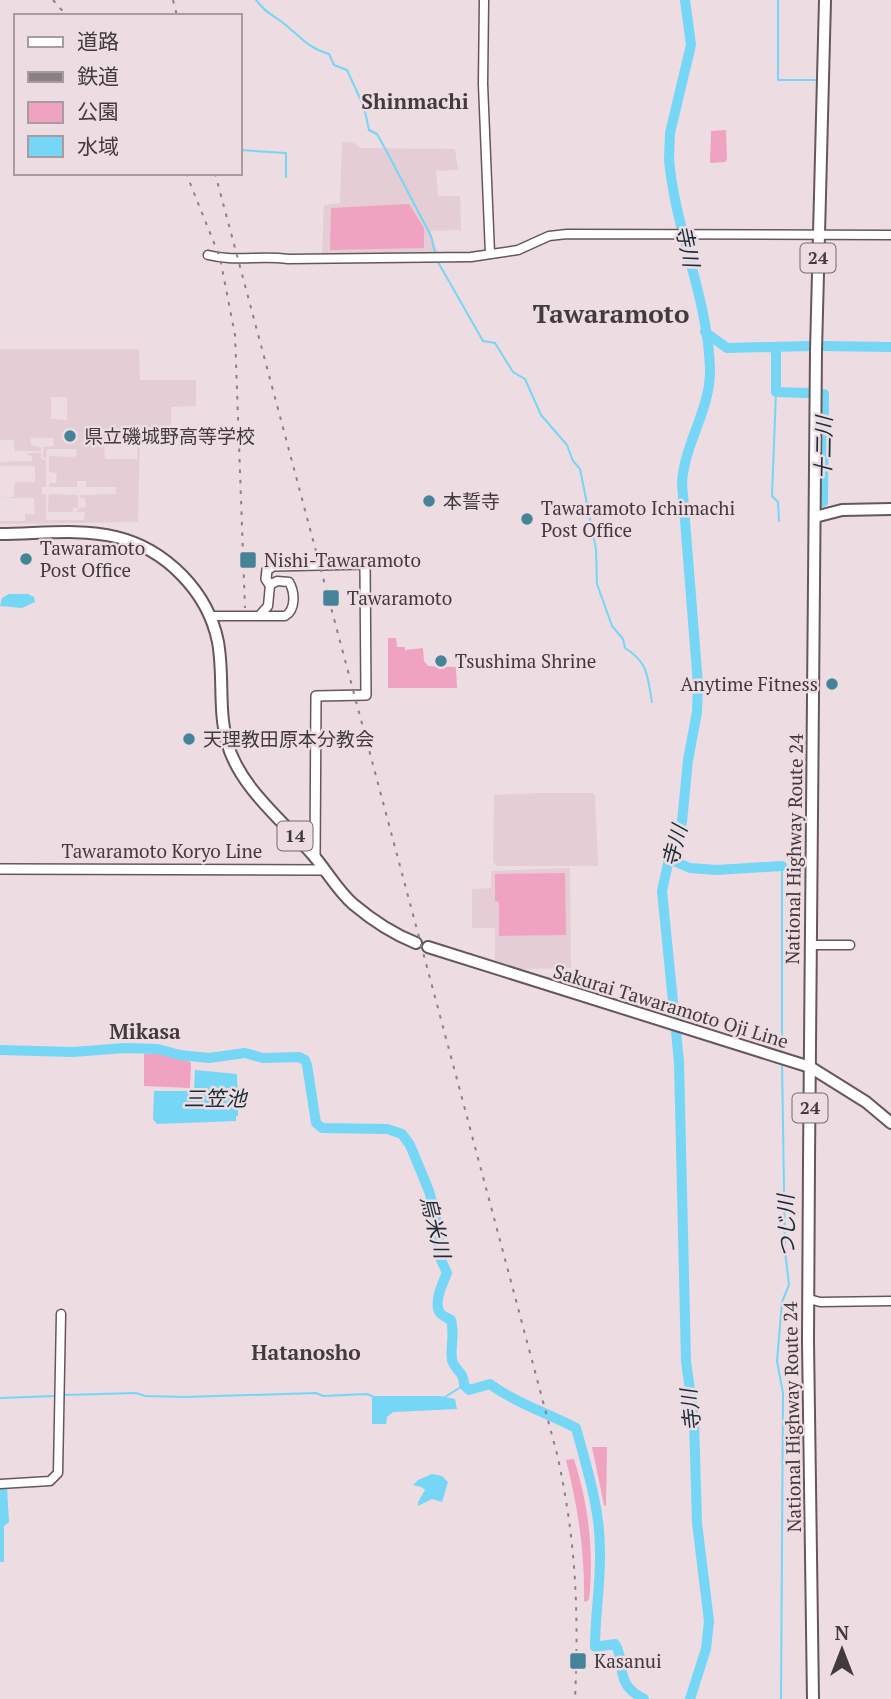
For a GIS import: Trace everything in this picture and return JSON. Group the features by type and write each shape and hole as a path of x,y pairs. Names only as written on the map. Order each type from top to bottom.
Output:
{"main road":[{"name":"National Highway Route 24","path":"813,1699 809,1299 810,1067 818,235 825,0"},
{"path":"815,517 842,510 891,509"},
{"name":"14","path":"0,534 98,534 140,545 179,572 191,584 210,616 220,654 224,730 233,759 248,784 351,902 385,928 416,943"},
{"path":"270,585 266,579 267,570 273,566 365,565 366,695 316,696 315,858"},
{"name":"Tawaramoto Koryo Line","path":"0,869 323,870"},
{"name":"Sakurai Tawaramoto Oji Line","path":"428,947 810,1067 866,1101 891,1123"}],"street":[{"path":"484,0 483,84 491,254"},
{"path":"208,256 239,260 273,257 471,257 519,250 557,235 891,235"},
{"path":"210,616 285,616 293,608 293,588 289,582 277,581 270,585 268,606 260,615"},
{"path":"811,945 850,946"},
{"path":"809,1299 820,1302 891,1301"},
{"path":"0,1484 50,1481 58,1473 61,1314"}],"shaded area":[{"path":"342,142 354,143 360,148 455,149 458,170 436,171 438,196 460,196 461,230 430,231 438,252 322,254 324,205 340,203"},
{"name":"県立磯城野高等学校","path":"0,349 139,349 140,380 196,380 196,406 171,407 171,437 140,436 138,522 0,524 0,521 25,521 25,514 35,514 34,498 0,498 14,497 15,482 35,482 35,466 0,466 0,462 32,461 32,456 28,453 41,453 41,459 46,460 46,487 42,487 42,494 46,494 46,520 84,520 85,512 76,512 86,507 85,498 80,498 80,495 116,494 116,487 86,487 86,481 77,481 77,487 49,487 49,483 56,483 57,473 49,472 49,456 74,457 77,454 76,449 47,449 46,458 43,458 44,447 54,446 53,438 31,438 31,445 41,447 41,451 15,451 14,440 0,440","holes":["51,397 67,397 67,420 51,419","107,439 137,439 137,459 105,459 104,444"]},
{"name":"県立磯城野高等学校","path":"49,494 78,495 78,508 73,507 73,512 48,512"},
{"path":"593,793 598,866 497,866 493,862 494,795"},
{"path":"570,868 571,968 516,969 495,962 495,928 472,928 472,889 491,888 491,871"}],"green space":[{"path":"726,130 727,159 725,162 710,163 711,131"},
{"path":"409,204 424,228 424,248 330,250 331,208"},
{"path":"388,638 396,638 397,647 405,647 405,650 423,648 424,661 428,666 456,667 457,688 388,688"},
{"path":"565,873 566,935 499,936 499,902 495,901 495,874"},
{"path":"144,1054 161,1054 191,1062 190,1088 144,1086"},
{"path":"592,1447 607,1447 606,1506 604,1505"},
{"path":"574,1459 583,1492 590,1540 590,1590 586,1602 580,1530 566,1460"}],"water":[{"path":"9,594 28,594 34,597 35,602 22,608 0,606 2,598"},
{"name":"三笠池","path":"195,1070 237,1074 236,1121 157,1124 153,1119 154,1091 194,1091"},
{"path":"372,1396 439,1396 455,1399 457,1409 393,1412 387,1417 386,1424 372,1424"},
{"path":"432,1474 442,1476 448,1482 442,1502 432,1499 418,1506 425,1490 413,1485"},
{"path":"7,1487 9,1522 4,1526 4,1562 0,1562 0,1488"}],"waterway":[{"path":"256,0 309,44 329,54 334,65 347,70 364,107 369,130 377,134 387,152 431,236 435,253"},
{"name":"寺川","path":"685,0 691,45 670,133 669,159 678,212 704,316 710,369 706,398 687,454 682,483 698,684 697,712 688,760 682,822 669,859 662,891 679,1062 686,1361 694,1420 697,1523 709,1621 706,1649 690,1699"},
{"path":"778,0 778,80 818,80"},
{"path":"828,80 831,0"},
{"path":"242,150 286,153 286,177"},
{"path":"438,262 483,341 495,343 513,372 525,379 541,415 567,445 573,461 580,469 596,549 597,584 612,626 623,639 625,648 639,659 646,671 652,702"},
{"path":"705,332 727,348 809,346"},
{"path":"823,346 891,347"},
{"name":"十二川","path":"776,347 776,392 808,393"},
{"path":"776,392 772,496 778,502 779,521"},
{"name":"十二川","path":"823,502 824,394"},
{"name":"つじ川","path":"669,859 690,868 717,870 782,866"},
{"name":"つじ川","path":"782,866 782,1053"},
{"name":"烏米川","path":"0,1050 73,1052 125,1048 158,1049 209,1058 245,1053 263,1058 299,1057 305,1060 307,1065 316,1123 322,1128 387,1129 402,1134 410,1145 429,1191 439,1229 438,1253 447,1273 438,1305 441,1314 451,1320 452,1360 463,1377 464,1385 469,1390 490,1384 576,1428 598,1519 600,1574 595,1647 615,1644 624,1679 634,1693 644,1699"},
{"name":"つじ川","path":"781,1699 783,1393 777,1361 782,1302 789,1285 785,1251 782,1062"},
{"path":"445,1397 464,1385"},
{"path":"64,1395 136,1393 145,1396 185,1397 316,1393 323,1396 372,1396"},
{"path":"0,1398 55,1396"}],"railway":[{"path":"53,0 65,14"},
{"path":"173,0 176,14"},
{"path":"187,175 220,258 235,335 245,608"},
{"path":"216,175 557,1454 575,1576 575,1699"}],"place":[{"name":"県立磯城野高等学校","path":"70,436"},
{"name":"本誓寺","path":"429,501"},
{"name":"Tawaramoto Ichimachi Post Office","path":"527,519"},
{"name":"Tawaramoto Post Office","path":"26,559"},
{"name":"Nishi-Tawaramoto","path":"248,560"},
{"name":"Tawaramoto","path":"331,598"},
{"name":"Tsushima Shrine","path":"441,661"},
{"name":"Anytime Fitness","path":"832,684"},
{"name":"天理教田原本分教会","path":"189,739"},
{"name":"Kasanui","path":"578,1661"}],"district":[{"name":"Shinmachi","path":"415,102"},
{"name":"Tawaramoto","path":"611,314"},
{"name":"Mikasa","path":"145,1032"},
{"name":"Hatanosho","path":"306,1353"}]}
